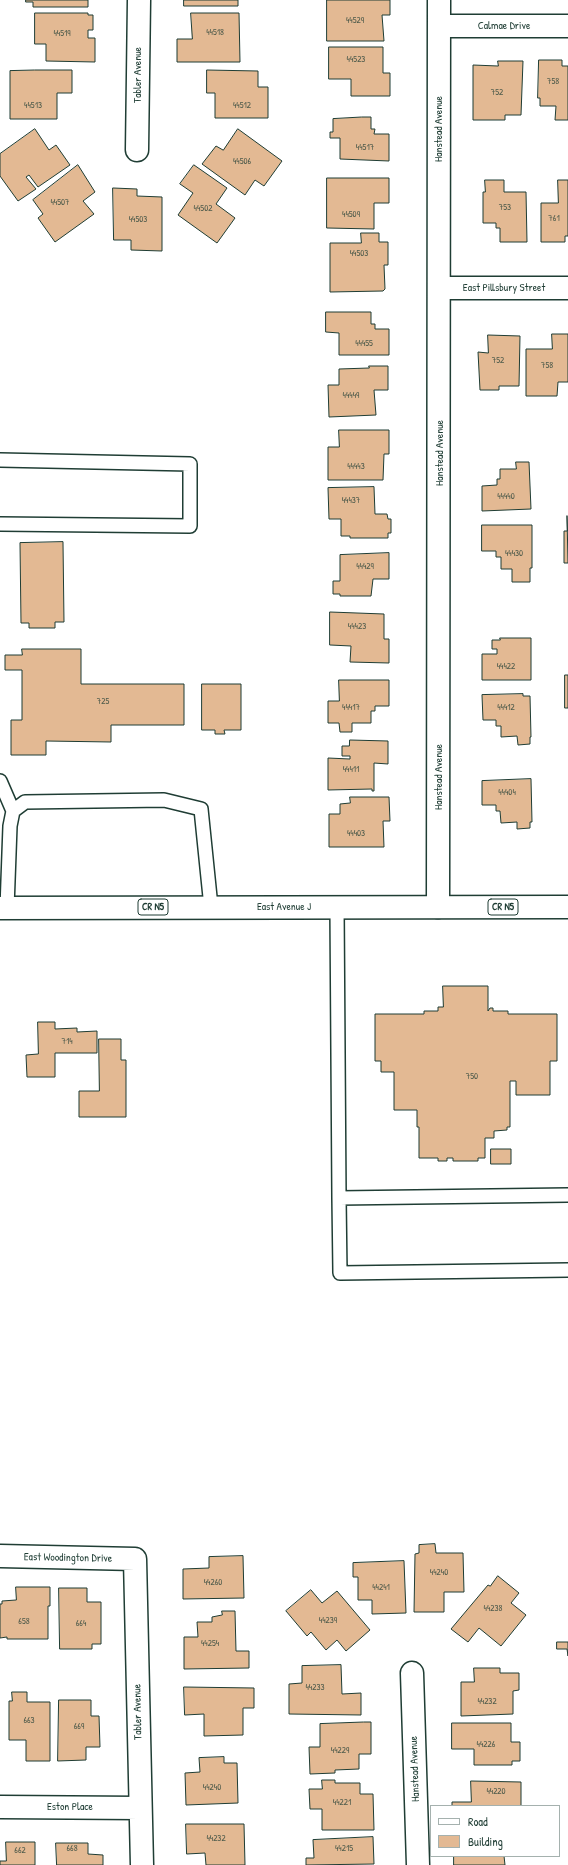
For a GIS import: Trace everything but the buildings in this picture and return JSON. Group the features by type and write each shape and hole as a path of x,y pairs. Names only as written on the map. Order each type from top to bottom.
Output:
{"street":[{"name":"Tabler Avenue","path":"137,150 139,0"},
{"name":"Hanstead Avenue","path":"438,907 440,288 439,0"},
{"name":"Calmae Drive","path":"439,26 568,26"},
{"name":"East Pillsbury Street","path":"440,288 568,288"},
{"name":"East Avenue J","path":"4,908 568,907"},
{"name":"East Woodington Drive","path":"0,1556 135,1560"},
{"name":"Tabler Avenue","path":"135,1560 142,1865"},
{"name":"Hanstead Avenue","path":"412,1673 418,1865"},
{"name":"Eston Place","path":"0,1807 140,1808"}],"lane":[{"path":"0,460 190,464 190,526 0,524"},
{"path":"0,782 13,811 10,826 4,908"},
{"path":"13,811 25,802 164,800 201,809 211,907"},
{"path":"337,907 340,1273 568,1270"},
{"path":"339,1198 568,1195"}]}
